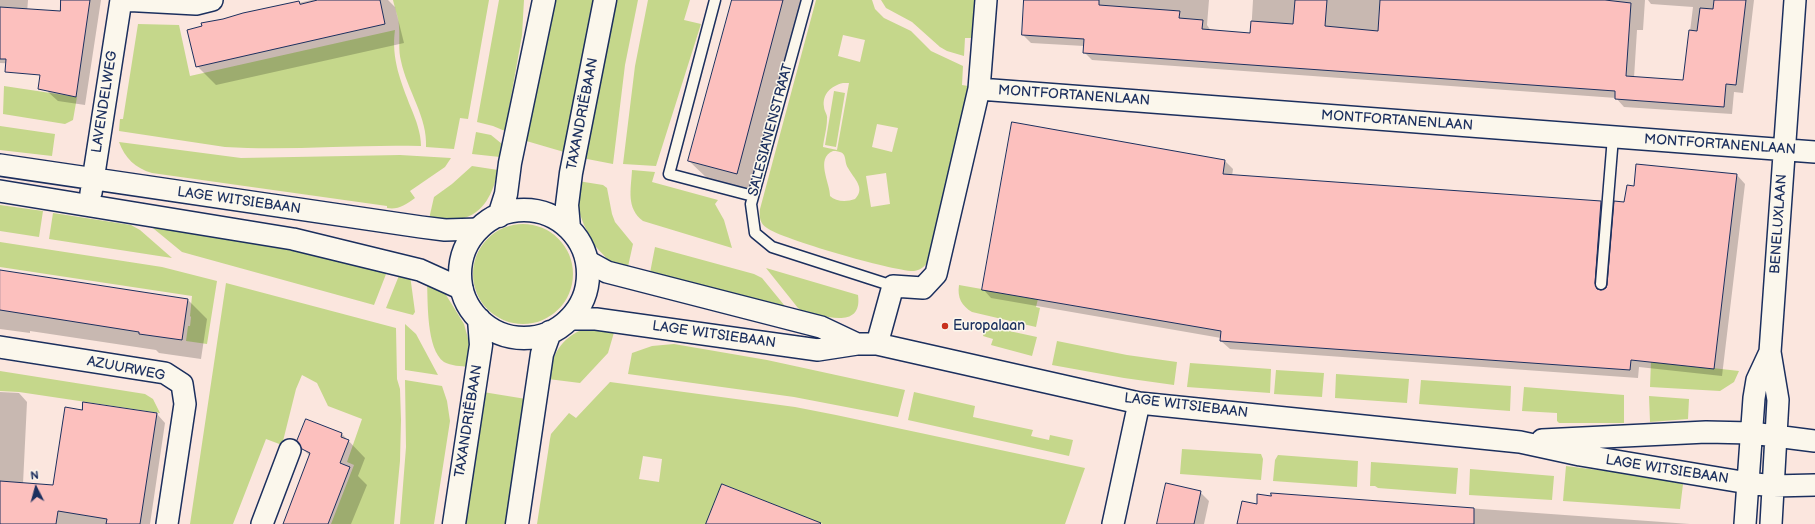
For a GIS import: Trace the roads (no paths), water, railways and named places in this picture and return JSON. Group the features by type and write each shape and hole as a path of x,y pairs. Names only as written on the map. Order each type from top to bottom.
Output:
{"street":[{"name":"LAVENDELWEG","path":"89,204 94,180 121,0 196,4 212,0"},
{"path":"499,216 506,194 510,163 544,0"},
{"name":"TAXANDRIËBAAN","path":"569,228 567,205 571,173 606,0"},
{"name":"SALESIANENSTRAAT","path":"893,286 923,288 936,274 979,89 986,0"},
{"name":"BENELUXLAAN","path":"1771,524 1778,400 1770,352 1795,0"},
{"name":"MONTFORTANENLAAN","path":"979,89 1815,152"},
{"name":"LAGE WITSIEBAAN","path":"0,165 421,227 445,230 479,229"},
{"name":"LAGE WITSIEBAAN","path":"0,191 89,204 293,239 420,270 462,289"},
{"path":"528,210 543,213 557,219 569,228 581,243 587,261 588,277 586,293 579,307 569,319 550,332 536,337 520,338 505,335 478,319 468,305 462,289 460,273 463,257 469,242 479,229 499,216 513,211 528,210"},
{"name":"LAGE WITSIEBAAN","path":"587,261 607,272 821,327 867,344 1139,403 1520,442 1580,455 1748,483 1773,486 1815,485"},
{"path":"867,344 893,286"},
{"name":"TAXANDRIËBAAN","path":"454,524 481,345 478,319"},
{"name":"LAGE WITSIEBAAN","path":"569,319 610,320 818,350 867,344"},
{"path":"517,524 542,354 550,332"},
{"name":"AZUURWEG","path":"0,347 164,373 182,384 185,404 167,524"},
{"name":"BENELUXLAAN","path":"1746,524 1757,380 1770,352"},
{"path":"1113,524 1139,403"},
{"name":"LAGE WITSIEBAAN","path":"1520,442 1706,432 1752,433 1815,441"},
{"path":"262,524 290,450"}],"lane":[{"path":"715,0 669,174 753,196"},
{"name":"SALESIANENSTRAAT","path":"807,0 751,204 756,234 772,247 893,286"},
{"path":"1602,284 1611,137"}],"place":[{"name":"Europalaan","path":"945,326"}]}
